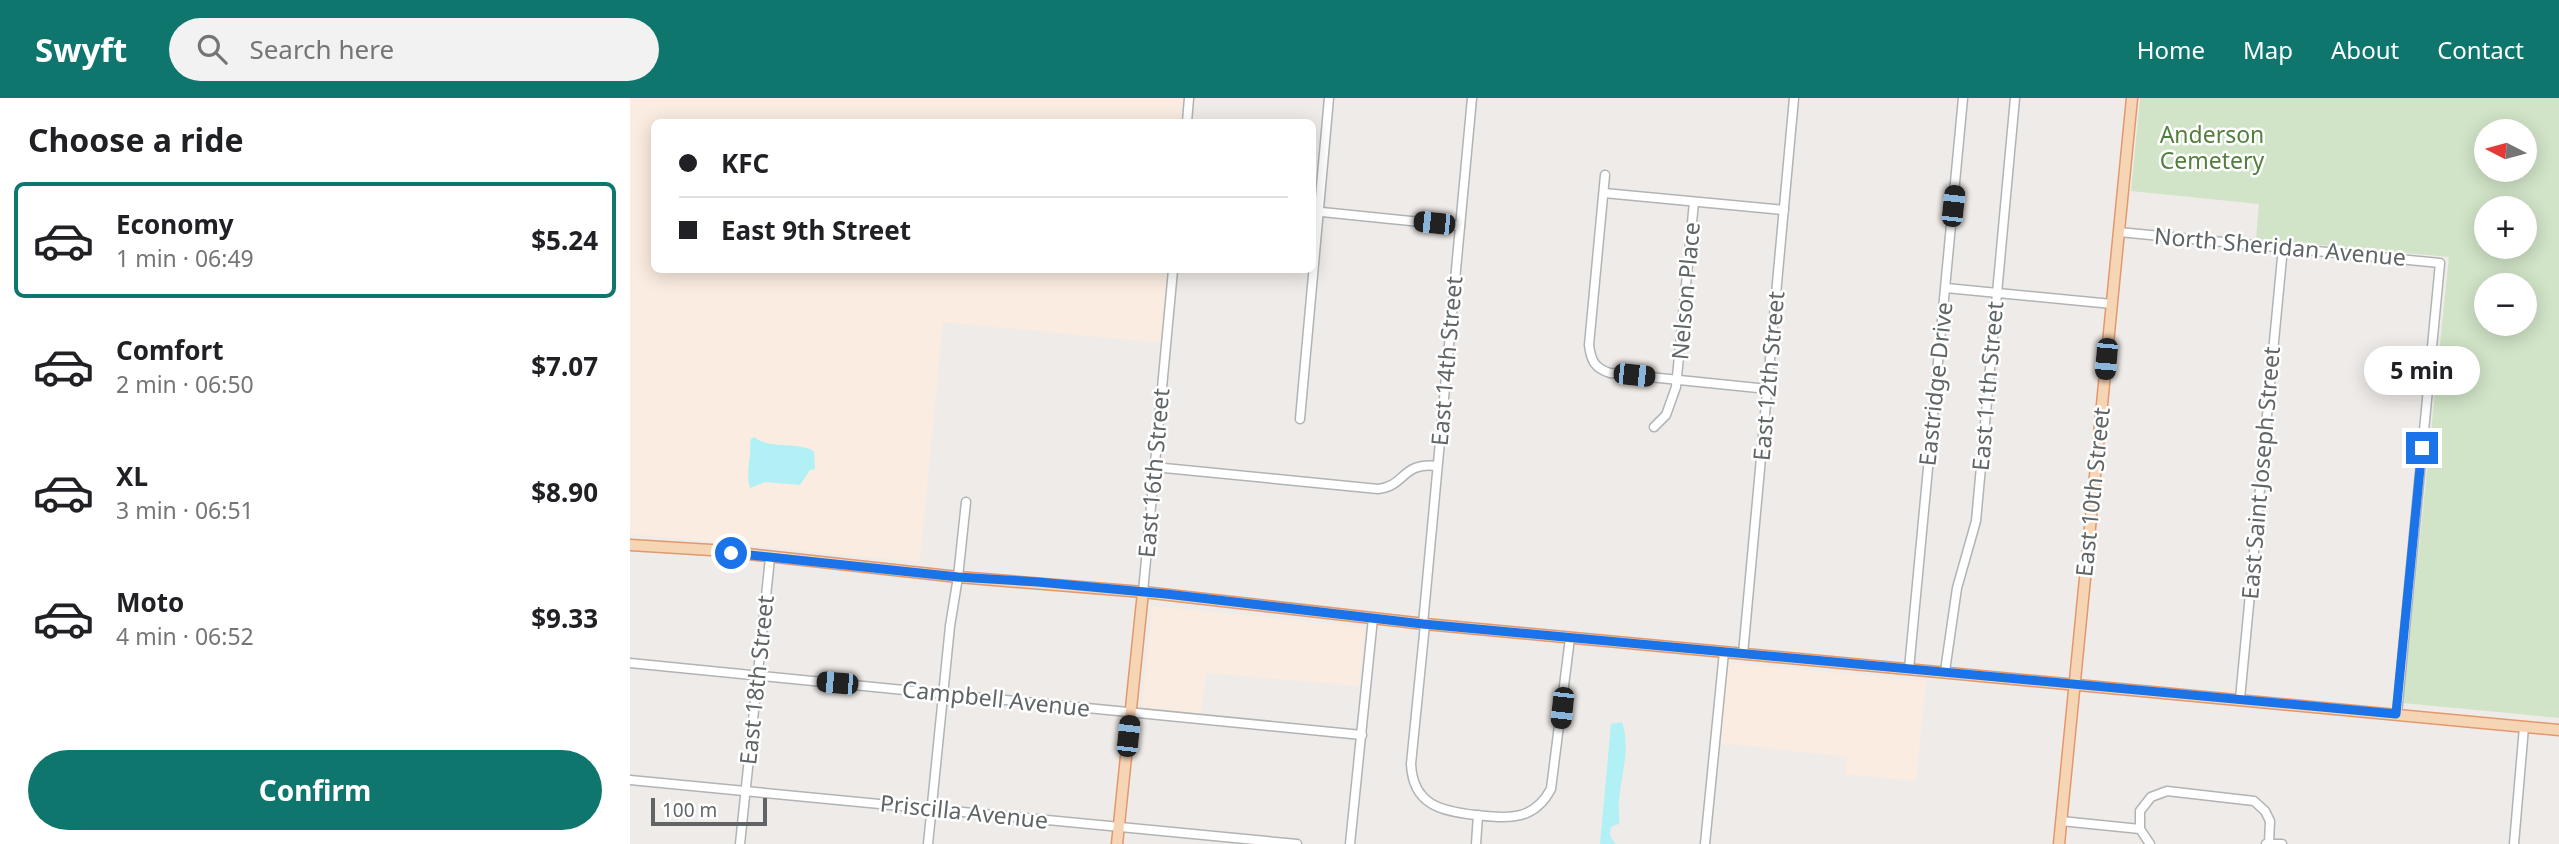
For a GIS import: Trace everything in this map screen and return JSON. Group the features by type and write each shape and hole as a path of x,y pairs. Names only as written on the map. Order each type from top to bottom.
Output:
{"main road":[{"name":"East 10th Street","path":"2059,844 2132,98"},
{"path":"630,545 711,550 958,577 1143,592 1424,624 2559,730"},
{"name":"East 16th Street","path":"1117,844 1143,592"}],"street":[{"path":"1187,119 1189,98"},
{"path":"1329,98 1316,211 1460,226"},
{"name":"East 14th Street","path":"1472,98 1411,764 1414,781 1423,796 1437,807 1450,812 1506,818 1523,815 1539,806 1550,792 1554,779 1570,638"},
{"name":"East 12th Street","path":"1743,654 1794,98"},
{"name":"Eastridge Drive","path":"1909,669 1964,98"},
{"name":"East 11th Street","path":"1945,671 1957,588 1976,521 2015,98"},
{"path":"1605,175 1589,345 1592,361 1607,372 1768,389"},
{"path":"1604,193 1784,211"},
{"name":"Nelson Place","path":"1654,427 1666,415 1677,380 1694,202"},
{"name":"North Sheridan Avenue","path":"2119,232 2440,262 2396,714"},
{"name":"East Saint Joseph Street","path":"2240,699 2283,247"},
{"name":"East 16th Street","path":"1143,592 1173,273"},
{"path":"1300,419 1311,273"},
{"path":"1946,288 2112,304"},
{"path":"1154,467 1378,489 1395,484 1406,471 1414,467 1437,466"},
{"path":"928,844 951,614 966,502"},
{"name":"East 18th Street","path":"740,844 770,558"},
{"path":"1350,844 1373,618"},
{"path":"1705,844 1724,652"},
{"name":"Campbell Avenue","path":"630,663 1362,734"},
{"path":"2514,844 2524,726"},
{"name":"Priscilla Avenue","path":"630,780 1297,844"},
{"path":"2150,844 2140,829 2139,815 2143,805 2160,792 2244,798 2257,803 2270,821 2267,843 2282,844"},
{"path":"1475,844 1478,815"},
{"path":"2061,821 2140,829"}],"shaded area":[{"path":"630,98 1184,98 1182,119 651,119 651,273 1168,273 1162,343 943,322 920,562 630,534"},
{"path":"1152,606 1365,627 1359,686 1206,673 1201,714 1142,707"},
{"path":"1733,663 1926,681 1916,781 1845,774 1847,757 1720,743 1727,667"}],"green space":[{"name":"Anderson Cemetery","path":"2140,98 2559,98 2559,718 2403,703 2449,257 2256,239 2259,204 2131,191"}],"water":[{"path":"754,437 767,443 799,446 814,451 815,469 810,470 800,485 765,482 750,488 750,440"},
{"path":"1622,722 1626,752 1619,801 1619,824 1612,826 1610,833 1616,844 1600,844 1611,724"}],"route":[{"path":"731,553 958,577 1166,594 1423,624 2396,714 2422,448"}]}
